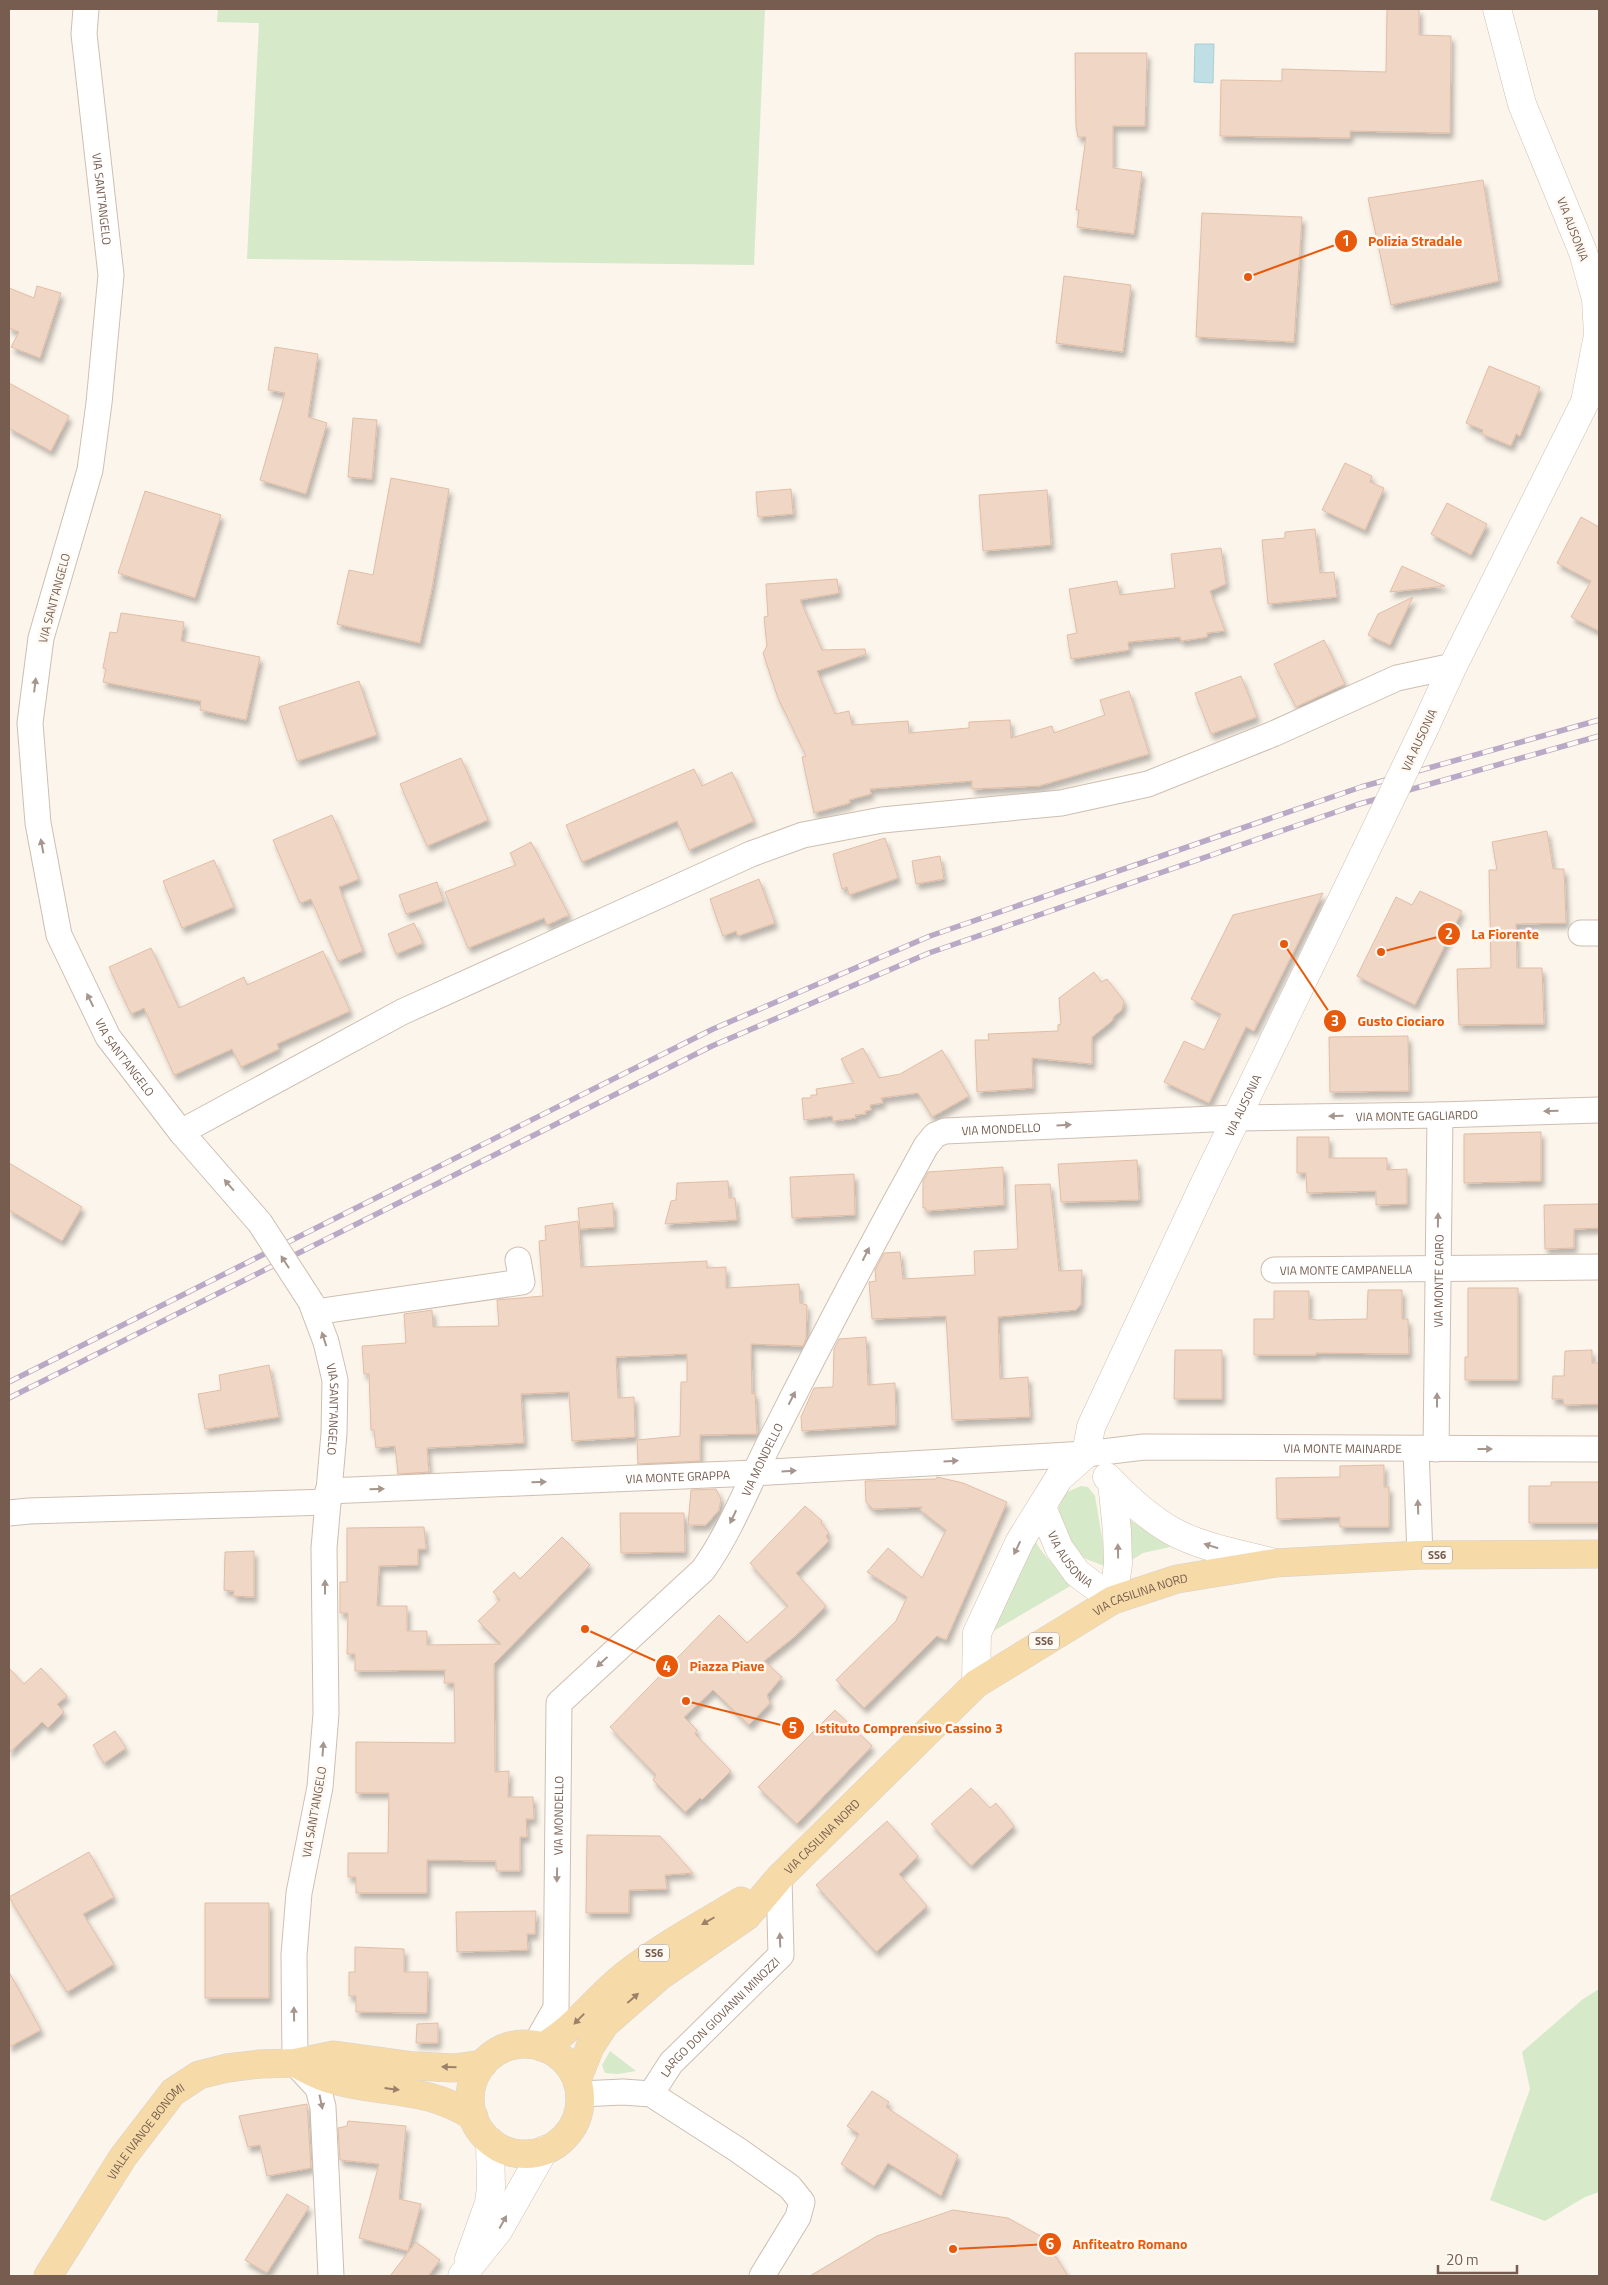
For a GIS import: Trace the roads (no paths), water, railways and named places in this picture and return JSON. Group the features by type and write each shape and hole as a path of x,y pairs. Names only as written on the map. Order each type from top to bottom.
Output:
{"main road":[{"name":"VIA CASILINA NORD","path":"579,2087 590,2047 605,2024 660,1976 747,1916 780,1878 976,1684 1113,1600 1177,1580 1275,1564 1420,1555 1599,1554"},
{"name":"VIA CASILINA NORD","path":"538,2046 566,2032 605,1992 649,1956 780,1878"},
{"path":"520,2044 538,2046 557,2054 569,2066 579,2087 580,2108 575,2122 557,2144 544,2150 516,2153 490,2141 480,2130 474,2117 471,2089 483,2064 494,2054 506,2047 520,2044"},
{"name":"VIALE IVANOE BONOMI","path":"48,2276 123,2157 173,2092 199,2075 227,2068 260,2064 295,2063 334,2055 454,2068 483,2064"},
{"name":"VIALE IVANOE BONOMI","path":"295,2063 332,2080 409,2091 446,2102 455,2105 474,2117"}],"street":[{"name":"VIA SANT'ANGELO","path":"86,9 84,34 111,276 99,404 90,470 41,638 30,723 38,823 59,935 108,1037 181,1132 260,1223 313,1307 326,1342 335,1380 334,1433 324,1548 326,1714 320,1787 299,1893 294,1955 295,2063"},
{"name":"VIA AUSONIA","path":"976,1684 977,1633 1020,1541 1060,1478 1086,1454 1091,1427 1235,1118 1365,852 1453,666 1585,402 1598,335 1596,299 1583,252 1522,104 1497,9"},
{"path":"181,1132 402,1012 768,848 803,835 882,820 1061,803 1148,784 1273,734 1397,678 1453,666"},
{"name":"VIA MONTE GAGLIARDO","path":"1235,1118 1440,1115 1599,1110"},
{"name":"VIA MONTE CAIRO","path":"1420,1555 1437,1267 1440,1115"},
{"name":"VIA MONDELLO","path":"538,2046 556,2008 559,1703 703,1570 718,1548 754,1473 869,1248 926,1146 935,1135 944,1131 1235,1118"},
{"path":"313,1307 522,1282 518,1260"},
{"name":"VIA MONTE CAMPANELLA","path":"1274,1270 1599,1267"},
{"name":"VIA MONTE MAINARDE","path":"1086,1454 1144,1447 1599,1450"},
{"path":"1086,1454 1142,1511 1173,1531 1204,1544 1275,1564"},
{"name":"VIA MONTE GRAPPA","path":"9,1513 1086,1454"},
{"name":"VIA AUSONIA","path":"1042,1507 1058,1548 1077,1573 1113,1600 1118,1564 1112,1482"},
{"name":"LARGO DON GIOVANNI MINOZZI","path":"651,2094 671,2063 781,1955 780,1878"},
{"path":"295,2063 318,2088 323,2107 331,2276"},
{"path":"579,2087 651,2094 738,2150 790,2187 802,2202 798,2216 762,2276"},
{"path":"463,2275 489,2202 491,2187 490,2141"},
{"path":"463,2275 498,2231 544,2150"}],"water":[{"path":"1195,44 1214,44 1213,83 1194,82"}],"railway":[{"path":"9,1382 713,1029 930,936 1361,787 1599,720"},
{"path":"9,1398 712,1046 929,953 1356,805 1599,736"}],"place":[{"name":"Polizia Stradale","path":"1248,277"},
{"name":"Gusto Ciociaro","path":"1284,944"},
{"name":"La Fiorente","path":"1381,952"},
{"name":"Piazza Piave","path":"585,1629"},
{"name":"Istituto Comprensivo Cassino 3","path":"686,1701"},
{"name":"Anfiteatro Romano","path":"953,2249"}]}
